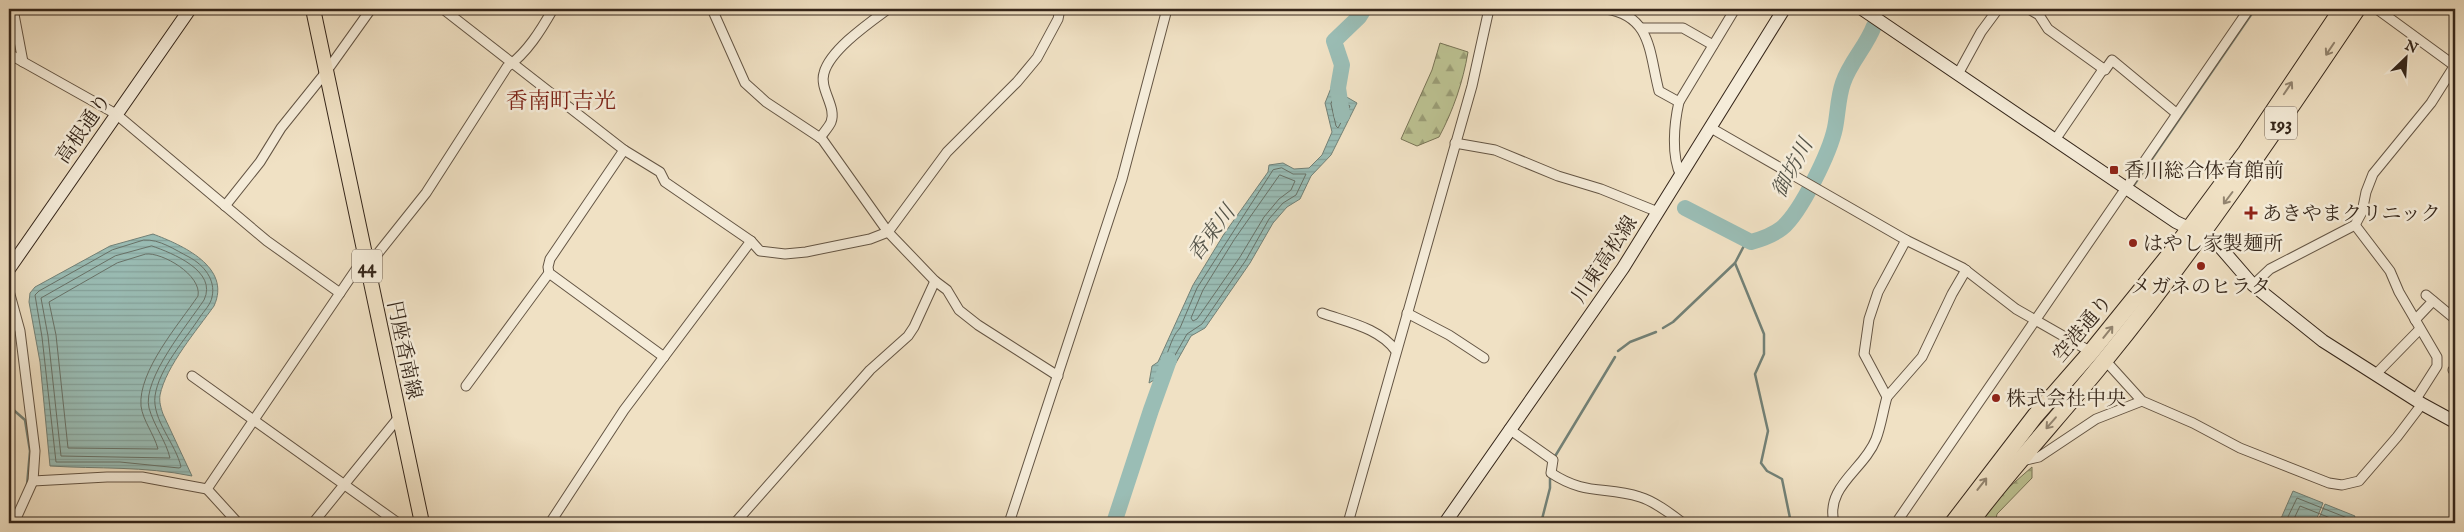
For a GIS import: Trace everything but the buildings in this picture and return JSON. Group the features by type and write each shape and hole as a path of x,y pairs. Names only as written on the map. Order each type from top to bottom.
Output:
{"highway":[{"name":"空港通り","path":"2195,231 2342,9"},
{"name":"空港通り","path":"1970,523 2195,231 2255,160 2356,9"},
{"name":"空港通り","path":"1953,523 2035,416 2098,356"}],"main road":[{"name":"円座香南線","path":"313,9 422,523"}],"street":[{"path":"13,9 23,62"},
{"name":"高根通り","path":"9,269 190,9"},
{"path":"225,206 260,162 281,128 326,72 371,9"},
{"path":"443,9 624,150 660,172 665,182 751,241 760,251 784,254 806,252 870,240 888,232 948,152 1017,82 1037,58 1058,19 1060,9"},
{"path":"207,489 359,266 374,257 426,193 507,67 512,64 540,30 552,9"},
{"path":"712,9 745,83 766,102 820,138 888,232 934,281 947,290 959,310 978,325 1058,376"},
{"path":"820,138 831,122 832,115 823,83 823,74 850,37 888,9"},
{"path":"1009,523 1127,162 1167,9"},
{"path":"1348,523 1472,86 1489,9"},
{"path":"1606,9 1630,16 1642,28 1659,91 1679,102"},
{"path":"1681,176 1676,166 1676,118 1679,102 1735,9"},
{"name":"川東高松線","path":"1444,523 1623,268 1784,9"},
{"path":"1862,9 2126,188 2195,231 2214,240 2253,285 2323,341 2419,402 2455,422"},
{"path":"1958,74 1981,32 1998,9"},
{"path":"2029,9 2042,12 2048,29 2104,68"},
{"path":"1896,523 2249,9"},
{"path":"2253,285 2270,270 2355,225 2362,212 2366,192 2373,174 2431,103 2455,66 2377,9"},
{"path":"1642,28 1683,28 1714,45"},
{"path":"9,54 116,114 268,241 340,293"},
{"path":"2055,140 2104,68 2105,70 2112,60 2176,113"},
{"path":"1711,128 1906,240 1966,270 2016,309 2098,356 2142,401 2193,423 2240,448 2329,483 2342,485 2359,481 2398,437 2438,366 2437,357 2415,320 2390,271 2355,225"},
{"path":"1455,143 1496,150 1558,176 1601,189 1658,212"},
{"path":"624,150 550,259 549,273 664,357"},
{"path":"1887,397 1864,354 1869,319 1878,292 1906,240"},
{"path":"550,523 624,410 751,241"},
{"path":"1834,523 1831,513 1836,494 1845,479 1866,457 1876,439 1887,397 1922,357 1952,294 1966,270"},
{"path":"466,386 549,273"},
{"path":"734,523 870,370 908,336 914,327 934,281"},
{"path":"9,291 20,331 34,451 33,481 14,523"},
{"path":"2415,320 2429,298 2455,319"},
{"path":"1322,313 1376,332 1388,340 1396,351"},
{"path":"1407,313 1449,335 1484,358"},
{"path":"2376,374 2420,329"},
{"path":"192,376 398,523"},
{"path":"2017,463 2039,457 2096,419 2142,401"},
{"path":"313,523 400,417"},
{"path":"1509,429 1553,460 1551,473 1567,484 1584,489 1641,497 1683,523"},
{"path":"33,481 106,477 142,478 207,489 238,523"}],"green space":[{"path":"1440,43 1468,52 1466,63 1457,96 1439,137 1417,146 1401,139 1432,70"},
{"path":"2032,467 2032,478 1997,514 1995,523 1976,523 1991,503"}],"water":[{"path":"1331,88 1357,103 1331,155 1311,176 1300,199 1287,207 1273,223 1250,263 1205,328 1191,336 1168,377 1159,382 1156,379 1149,383 1152,366 1158,362 1193,285 1224,234 1268,172 1269,165 1283,163 1294,169 1309,168 1322,155 1332,132 1325,103"},
{"path":"153,234 190,251 201,260 210,269 216,280 218,292 214,306 175,360 163,384 160,395 163,414 192,476 139,469 50,466 40,362 29,302 30,293 35,287 110,246"},
{"path":"2293,491 2323,503 2315,523 2279,523"},
{"path":"2325,504 2355,516 2352,523 2317,523"}],"waterway":[{"name":"香東川","path":"1342,115 1338,88 1342,65 1334,41 1359,17 1364,9"},
{"path":"2134,185 2255,9"},
{"name":"御坊川","path":"1685,208 1751,242 1775,233 1782,228 1798,209 1821,166 1832,139 1839,99 1846,75 1874,26"},
{"path":"1747,240 1735,263 1764,334 1764,354 1755,374 1768,431 1761,463 1767,471 1782,479 1791,523"},
{"path":"1663,328 1673,322 1735,263"},
{"path":"1618,351 1630,342 1656,332"},
{"path":"1554,458 1615,357"},
{"name":"香東川","path":"1114,523 1169,360"},
{"path":"9,406 25,420 30,451 27,485"},
{"path":"1541,523 1550,488 1550,478"}],"place":[{"name":"香川総合体育館前","path":"2114,170"},
{"name":"あきやまクリニック","path":"2251,213"},
{"name":"はやし家製麺所","path":"2133,243"},
{"name":"メガネのヒラタ","path":"2201,266"},
{"name":"株式会社中央","path":"1996,398"}],"district":[{"name":"香南町吉光","path":"561,100"}]}
